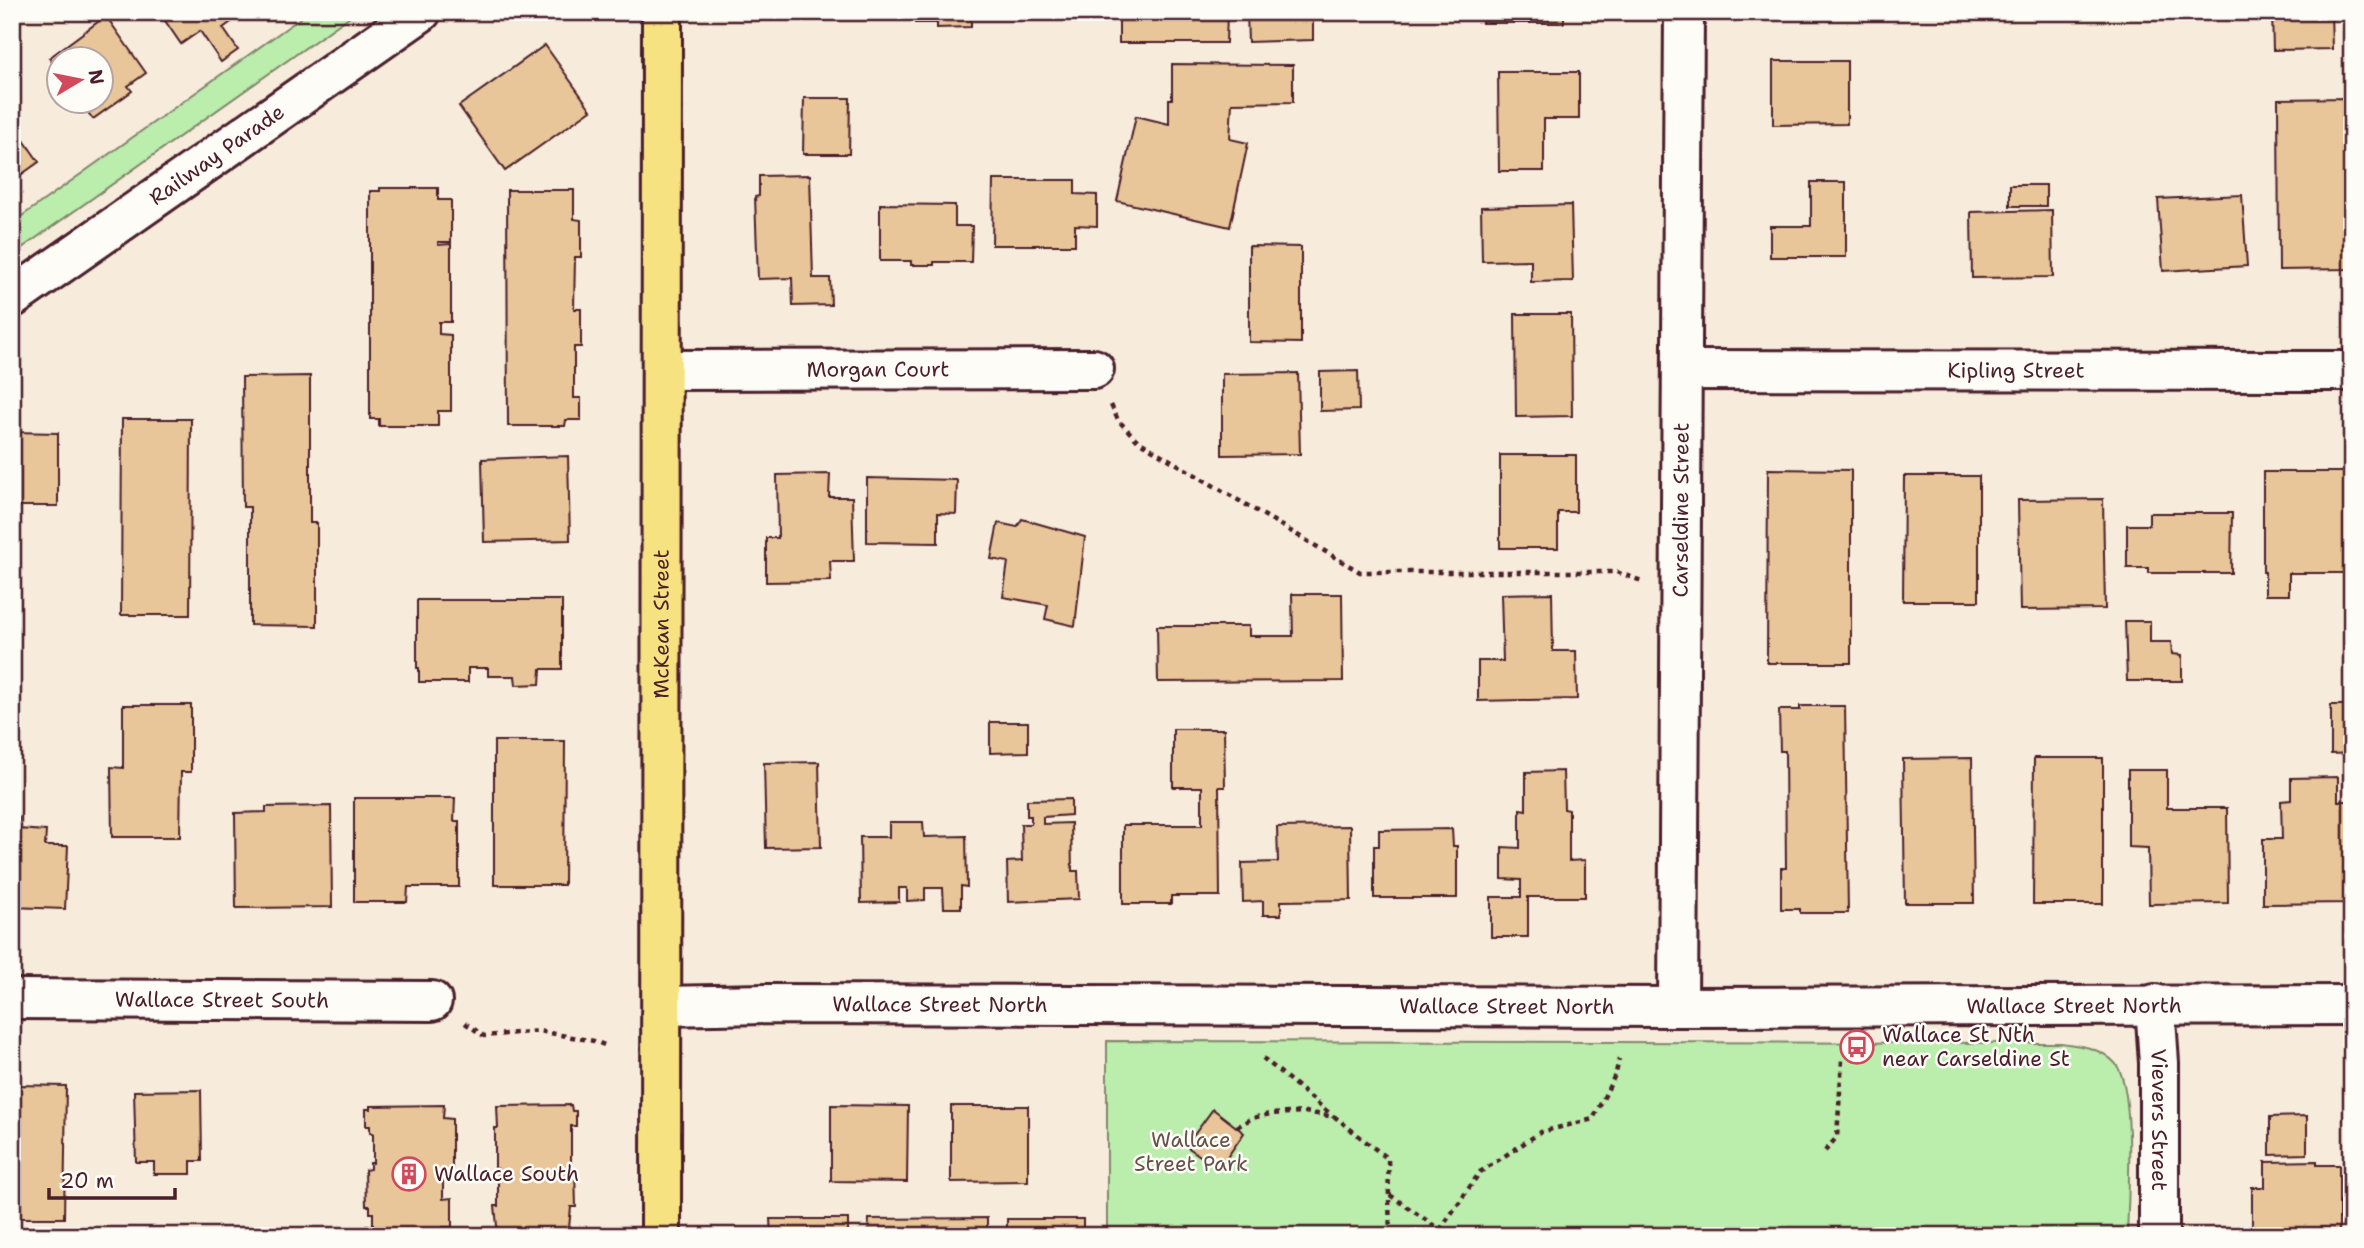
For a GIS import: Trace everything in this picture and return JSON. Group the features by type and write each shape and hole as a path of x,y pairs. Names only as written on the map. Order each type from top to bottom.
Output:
{"main road":[{"name":"McKean Street","path":"661,1236 662,12"}],"street":[{"name":"Railway Parade","path":"12,298 421,12"},
{"name":"Carseldine Street","path":"1678,1007 1684,12"},
{"name":"Morgan Court","path":"663,370 1094,369"},
{"name":"Kipling Street","path":"1682,370 2352,371"},
{"name":"Wallace Street South","path":"12,999 432,1001"},
{"name":"Vievers Street","path":"2155,1004 2160,1236"},
{"name":"Wallace Street North","path":"663,1006 2352,1005"}],"path":[{"path":"1094,369 1118,420 1138,442 1360,572 1616,572 1648,583 1681,588"},
{"path":"432,1001 484,1036 539,1031 607,1046"},
{"path":"1263,1058 1388,1158 1390,1236"},
{"path":"1440,1230 1479,1172 1541,1132 1593,1119 1616,1073 1619,1059"},
{"path":"1825,1151 1838,1137 1842,1060"},
{"path":"1237,1127 1252,1118 1270,1114 1306,1112 1335,1117"},
{"path":"1389,1194 1449,1236"}],"green space":[{"path":"309,12 356,12 12,255 12,223"},
{"name":"Wallace Street Park","path":"1107,1041 2060,1043 2083,1046 2097,1050 2109,1058 2122,1076 2129,1145 2127,1236 1107,1236"}],"building":[{"path":"159,12 245,12 223,28 238,50 221,62 200,31 181,44"},
{"path":"915,12 971,12 971,27 937,28 937,23 915,23"},
{"path":"1119,12 1227,12 1226,43 1119,43"},
{"path":"1247,12 1313,12 1313,40 1248,42"},
{"path":"1482,12 1564,12 1564,23 1482,23"},
{"path":"2272,12 2331,12 2332,49 2273,50"},
{"path":"106,16 146,73 128,86 132,91 116,102 116,46 65,46"},
{"path":"545,45 591,110 505,171 459,106"},
{"path":"1773,61 1847,61 1847,124 1773,125"},
{"path":"1172,64 1293,65 1293,102 1232,103 1230,139 1248,143 1230,227 1117,201 1136,116 1169,124"},
{"path":"1498,72 1579,72 1579,119 1544,119 1544,171 1499,171"},
{"path":"804,98 850,98 849,154 803,154"},
{"path":"2348,98 2348,269 2279,270 2278,99"},
{"path":"12,123 39,162 12,181"},
{"path":"810,175 813,278 830,278 831,305 793,306 792,278 758,279 755,197 759,196 759,176"},
{"path":"993,180 1075,180 1075,194 1097,195 1097,226 1075,225 1075,245 992,245"},
{"path":"1811,182 1846,182 1846,257 1770,257 1770,226 1811,226"},
{"path":"2010,185 2046,185 2046,206 2010,206"},
{"path":"380,188 438,188 438,200 451,200 451,242 438,242 438,245 451,244 451,322 439,322 439,334 451,335 451,411 438,411 438,426 379,426 379,419 370,419 370,191 380,191"},
{"path":"507,190 574,190 574,219 581,220 581,257 575,257 574,309 581,309 581,347 574,347 574,398 581,398 581,420 566,420 565,426 508,426"},
{"path":"2242,195 2247,266 2163,271 2158,199"},
{"path":"880,204 955,205 955,226 972,226 971,262 911,265 911,261 880,261"},
{"path":"1571,205 1573,281 1531,282 1531,260 1482,261 1481,207"},
{"path":"2052,210 2053,277 1972,278 1971,212"},
{"path":"1249,246 1301,247 1301,343 1249,342"},
{"path":"1515,314 1571,314 1572,416 1516,417"},
{"path":"1358,371 1359,410 1320,411 1320,372"},
{"path":"1298,373 1300,454 1222,455 1222,374"},
{"path":"310,376 310,523 317,523 317,626 250,625 250,507 243,507 242,377"},
{"path":"122,419 191,419 190,615 121,615"},
{"path":"12,432 58,433 58,506 12,506"},
{"path":"1500,455 1576,455 1576,512 1558,512 1558,548 1500,548"},
{"path":"568,456 570,540 484,542 482,459"},
{"path":"1768,469 1851,470 1851,663 1767,663"},
{"path":"2263,472 2352,472 2352,573 2289,573 2289,595 2265,595"},
{"path":"830,474 829,497 852,497 854,561 830,561 831,581 766,582 766,538 778,538 777,475"},
{"path":"1904,476 1979,476 1979,601 1903,601"},
{"path":"867,478 957,480 956,514 938,513 938,543 867,542"},
{"path":"2103,499 2105,609 2020,610 2018,500"},
{"path":"2149,513 2232,513 2231,573 2149,573 2149,568 2127,568 2127,525 2149,525"},
{"path":"1022,519 1085,537 1075,626 1045,619 1048,605 1003,597 1008,562 991,559 998,523 1017,527"},
{"path":"1552,593 1553,651 1576,651 1577,699 1478,701 1478,661 1503,661 1501,594"},
{"path":"1292,594 1342,594 1343,681 1158,682 1157,626 1249,626 1249,636 1293,636"},
{"path":"417,600 562,600 562,669 541,669 540,684 516,685 515,676 488,676 488,668 468,668 468,682 419,682"},
{"path":"2125,621 2150,621 2150,642 2171,642 2172,654 2182,655 2182,681 2127,681"},
{"path":"123,705 191,705 191,772 181,772 180,837 112,837 111,767 123,768"},
{"path":"2331,705 2352,705 2352,753 2331,754"},
{"path":"1800,706 1845,706 1848,913 1800,913 1800,909 1781,909 1781,868 1786,868 1785,751 1780,751 1779,710 1800,710"},
{"path":"990,722 1028,722 1028,752 990,753"},
{"path":"1173,729 1224,729 1225,787 1219,787 1220,896 1171,896 1171,904 1123,904 1123,825 1202,825 1202,787 1173,787"},
{"path":"494,741 565,741 564,885 494,885"},
{"path":"1972,758 1974,903 1905,903 1903,759"},
{"path":"2034,758 2103,758 2103,904 2033,904"},
{"path":"819,762 821,847 766,848 764,763"},
{"path":"2128,770 2167,770 2167,808 2227,808 2228,903 2149,904 2148,848 2128,847"},
{"path":"1563,771 1564,809 1569,810 1569,861 1585,860 1585,897 1528,897 1528,937 1491,937 1491,897 1521,897 1521,880 1502,879 1502,847 1520,848 1520,809 1526,810 1526,772"},
{"path":"2338,777 2338,801 2352,801 2352,903 2263,904 2263,839 2282,839 2281,801 2291,800 2291,778"},
{"path":"354,798 455,798 454,821 459,821 459,887 408,887 407,902 354,902"},
{"path":"1071,799 1071,815 1043,817 1043,824 1071,823 1072,871 1078,871 1079,899 1008,902 1007,862 1022,861 1021,824 1031,824 1031,816 1027,816 1027,800"},
{"path":"331,806 332,907 236,908 235,813 266,812 266,807"},
{"path":"12,818 19,818 18,829 46,831 45,846 68,846 65,909 12,907"},
{"path":"889,822 923,822 924,837 966,836 967,887 961,886 961,908 944,908 943,888 925,888 925,900 907,901 907,888 899,888 899,902 861,903 860,837 889,837"},
{"path":"1350,826 1351,900 1281,901 1281,915 1263,915 1263,901 1243,902 1242,863 1278,862 1277,827"},
{"path":"1452,829 1453,846 1457,846 1457,898 1374,898 1374,846 1379,846 1379,830"},
{"path":"17,1085 66,1086 64,1218 14,1218"},
{"path":"201,1090 202,1161 191,1161 191,1174 154,1174 154,1162 136,1162 134,1091"},
{"name":"Wallace South","path":"444,1105 443,1118 452,1119 452,1178 443,1178 443,1199 452,1198 452,1227 443,1227 443,1236 366,1236 366,1226 373,1226 373,1213 370,1213 370,1206 366,1206 365,1170 370,1169 370,1163 373,1163 373,1133 370,1133 370,1126 366,1126 366,1109 370,1109 370,1106"},
{"name":"Wallace South","path":"571,1105 572,1111 576,1111 576,1126 571,1126 571,1170 575,1169 576,1207 571,1207 569,1228 576,1228 576,1236 498,1236 495,1206 498,1206 498,1169 495,1168 497,1106"},
{"path":"831,1105 908,1106 907,1182 831,1181"},
{"path":"951,1106 1028,1106 1028,1181 951,1182"},
{"path":"1213,1109 1244,1133 1219,1169 1186,1146"},
{"path":"2307,1116 2307,1154 2270,1155 2270,1117"},
{"path":"2317,1161 2317,1165 2339,1165 2339,1236 2252,1236 2252,1187 2265,1187 2265,1162"},
{"path":"987,1218 987,1236 868,1236 869,1219"},
{"path":"770,1219 848,1219 848,1236 771,1236"},
{"path":"1007,1219 1083,1219 1083,1236 1007,1236"}],"place":[{"name":"Wallace St Nth near Carseldine St","path":"1857,1047"},
{"name":"Wallace South","path":"409,1174"}]}
